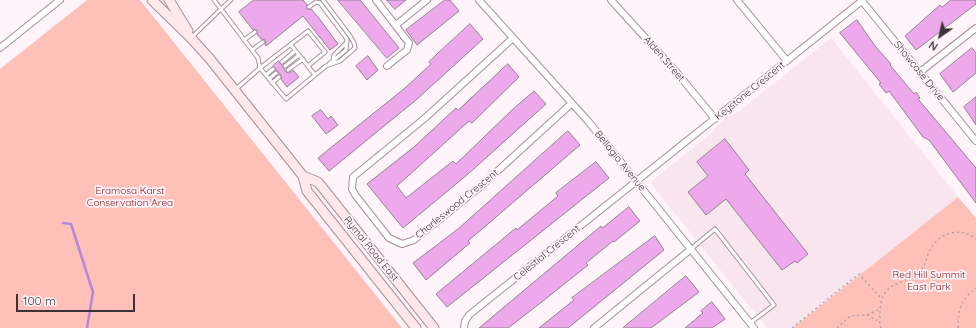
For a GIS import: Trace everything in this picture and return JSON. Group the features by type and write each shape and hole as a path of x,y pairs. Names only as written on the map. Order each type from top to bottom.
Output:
{"main road":[{"name":"Rymal Road East","path":"152,0 191,38 235,90 303,176 307,191 416,328"},
{"name":"Rymal Road East","path":"169,0 191,38"},
{"name":"Rymal Road East","path":"303,176 318,182 434,328"}],"street":[{"path":"0,48 60,0"},
{"path":"376,0 407,38 409,47 387,66"},
{"path":"396,25 427,0"},
{"name":"Bellagio Avenue","path":"479,0 572,104 636,181 752,326"},
{"name":"Alden Street","path":"611,0 678,74 715,119"},
{"path":"737,0 787,61"},
{"name":"Keystone Crescent","path":"636,181 863,0"},
{"name":"Showcase Drive","path":"863,0 976,141"},
{"path":"920,72 976,28"},
{"name":"Charleswood Crescent","path":"513,38 425,118 352,178 352,189 356,196 389,238 402,244 414,240 480,187 572,104"},
{"name":"Celestial Crescent","path":"464,328 465,321 469,315 636,181"},
{"path":"594,328 691,249"},
{"path":"744,328 752,326"}],"lane":[{"path":"214,0 258,58 260,68 286,99 346,50 347,42 320,3 316,2 309,7"},
{"path":"191,38 231,0"},
{"path":"323,0 354,43 354,48 340,61 326,66"},
{"path":"235,90 260,68 308,31 326,52 308,66"},
{"path":"244,40 255,32"},
{"path":"252,50 263,42"},
{"path":"291,45 315,75"},
{"path":"282,62 295,51"},
{"path":"285,66 299,55"},
{"path":"288,70 302,59"},
{"path":"266,75 273,69"},
{"path":"269,79 276,73"},
{"path":"272,83 279,77"},
{"path":"691,249 715,229 774,305 752,326"}],"path":[{"path":"881,328 880,309 882,299 890,287 920,271 935,241 954,232 963,232 976,239"},
{"path":"792,328 859,274 882,299"},
{"path":"958,328 959,308 967,295 976,288"},
{"path":"837,328 850,316 867,315 880,309"},
{"path":"867,315 880,322"}],"shaded area":[{"path":"831,38 958,197 793,328 767,328 651,184 653,180 712,133 717,126 731,115 738,112"}],"green space":[{"name":"Eramosa Karst Conservation Area","path":"87,0 140,0 402,328 0,328 0,69"},
{"name":"Red Hill Summit East Park","path":"958,197 976,218 976,328 793,328"}],"building":[{"path":"254,0 303,0 307,5 307,9 311,9 338,44 330,50 303,16 266,46 265,40 261,39 257,34 257,30 253,30 239,12"},
{"path":"338,0 360,0 399,48 387,58"},
{"path":"387,0 406,0 395,9"},
{"path":"445,0 450,0 459,11 417,45 406,30"},
{"path":"951,0 976,0 976,4 916,50 905,36 940,5 942,7"},
{"path":"857,20 875,46 891,64 890,65 914,94 916,92 920,98 918,99 976,168 976,203 929,140 923,137 889,91 886,93 879,84 881,83 840,33"},
{"path":"470,24 483,39 416,100 329,171 318,158 405,88 431,64 429,62"},
{"path":"972,48 976,53 976,73 953,92 940,74"},
{"path":"368,56 378,70 367,80 356,66"},
{"path":"279,61 286,72 289,73 293,70 299,77 287,87 281,79 281,75 273,66"},
{"path":"508,64 519,77 472,123 469,121 397,186 406,198 453,161 456,164 534,91 546,104 468,174 403,228 367,184 414,147 456,108 458,110"},
{"path":"976,97 976,125 964,107"},
{"path":"321,110 328,119 331,116 338,125 326,134 312,116"},
{"path":"568,131 580,145 468,241 470,243 426,280 413,263 458,229"},
{"path":"725,139 749,170 745,174 808,254 797,263 795,261 782,270 726,199 706,215 688,192 708,176 697,162"},
{"path":"596,162 609,178 447,307 436,294 516,228 517,230 558,196 556,193"},
{"path":"629,207 640,221 586,263 588,265 508,328 479,328 601,226 602,228"},
{"path":"655,236 664,250 568,328 539,328 574,300 572,298"},
{"path":"686,276 699,292 651,328 623,328"},
{"path":"712,302 725,319 712,328 685,328 703,313 701,311"}],"waterway":[{"path":"63,223 71,224 93,292 87,328"}]}
